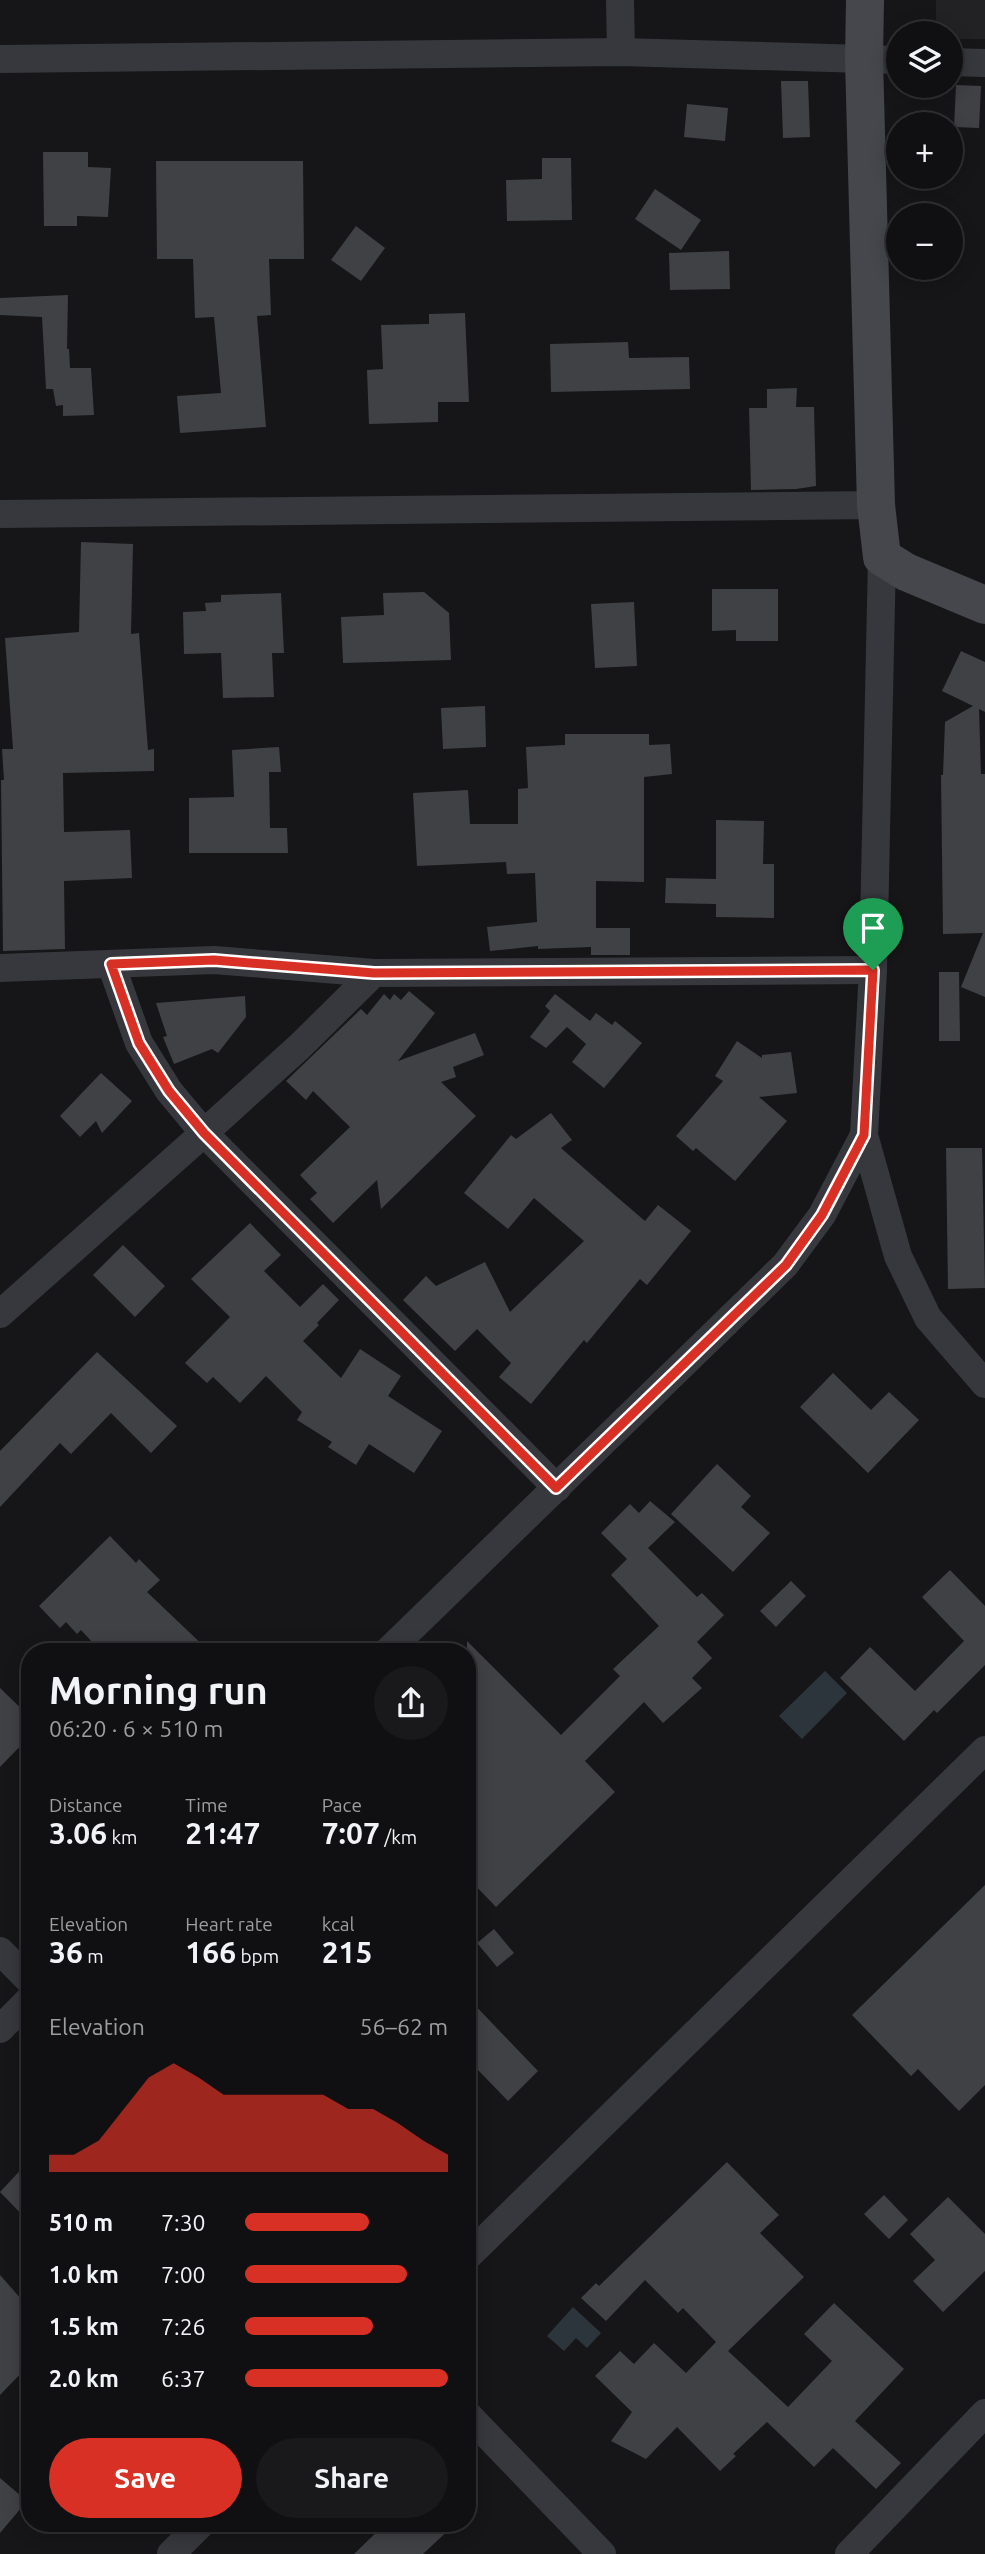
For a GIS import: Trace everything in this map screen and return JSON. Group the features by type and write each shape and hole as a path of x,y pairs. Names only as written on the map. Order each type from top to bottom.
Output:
{"street":[{"path":"620,0 621,52"},
{"path":"865,0 881,60 876,505 881,557 873,970 864,1135 898,1256 928,1318 985,1384"},
{"path":"0,59 621,52 881,60"},
{"path":"963,62 985,63"},
{"path":"0,514 876,505"},
{"path":"881,557 906,572 985,605"},
{"path":"942,587 985,587"},
{"path":"0,968 214,960 374,973 873,970"},
{"path":"111,964 139,1043 169,1091 204,1133 556,1488"},
{"path":"0,1314 299,1047 374,973"},
{"path":"396,1643 786,1265 822,1215 864,1135"},
{"path":"476,2248 985,1750"},
{"path":"0,1951 21,1972"},
{"path":"0,2029 21,2008"},
{"path":"849,2554 985,2413"},
{"path":"476,2423 602,2554"},
{"path":"171,2554 193,2532"}],"shaded area":[{"path":"936,0 985,0 985,39 963,39 963,21 936,21"},
{"path":"825,1671 847,1693 802,1739 779,1716"},
{"path":"573,2307 601,2333 587,2348 576,2338 564,2351 547,2336"}],"building":[{"path":"781,81 808,81 810,137 783,138"},
{"path":"963,85 981,86 979,128 963,127 963,112 955,112 955,98 963,98"},
{"path":"687,104 728,108 725,141 684,137"},
{"path":"43,152 88,152 88,167 111,168 108,217 77,216 77,226 44,226"},
{"path":"542,158 571,158 572,220 507,221 506,180 542,179"},
{"path":"156,161 303,161 304,259 269,259 271,315 257,316 266,427 180,433 177,396 221,393 214,317 195,318 193,259 157,259"},
{"path":"655,189 701,220 681,250 635,219"},
{"path":"356,226 385,248 361,281 331,260"},
{"path":"729,251 730,289 670,290 669,253"},
{"path":"68,295 67,349 70,368 91,368 94,415 63,416 63,405 56,406 53,389 46,389 42,317 0,315 0,298"},
{"path":"465,313 469,402 438,402 438,422 369,424 367,370 383,369 381,325 429,324 429,314"},
{"path":"628,342 629,358 689,357 690,389 551,392 550,344"},
{"path":"797,388 796,407 814,407 816,486 751,490 749,408 767,408 767,389"},
{"path":"81,542 133,544 131,634 139,633 148,750 154,749 154,771 63,773 64,832 130,830 132,878 64,881 65,949 3,951 2,749 13,749 5,638 79,632"},
{"path":"712,589 778,589 778,641 736,641 736,630 712,631"},
{"path":"424,592 449,613 451,660 343,663 341,617 384,615 383,593"},
{"path":"281,593 284,653 272,653 274,697 223,698 221,653 184,654 183,612 206,611 205,603 221,602 221,595"},
{"path":"634,602 637,666 595,668 591,604"},
{"path":"961,651 985,662 985,712 979,709 981,774 985,774 985,997 961,987 983,933 943,934 941,775 945,722 973,706 942,691"},
{"path":"485,706 486,747 443,749 441,708"},
{"path":"565,734 649,734 649,745 670,744 672,774 644,777 644,882 596,881 596,928 630,928 630,955 591,955 591,947 538,949 538,946 490,951 487,927 537,922 535,873 507,874 506,862 417,866 413,793 468,790 470,824 518,824 518,789 528,788 526,747 565,745"},
{"path":"279,747 281,772 269,772 270,828 287,828 288,853 189,853 189,798 234,797 232,750"},
{"path":"716,820 764,821 763,864 774,864 774,918 716,917 716,904 665,903 666,878 716,879"},
{"path":"939,972 959,972 960,1041 939,1041"},
{"path":"409,991 435,1013 398,1061 475,1033 484,1055 453,1067 456,1077 441,1082 476,1116 381,1209 377,1180 333,1223 310,1199 317,1193 300,1175 350,1127 313,1091 306,1100 286,1081 361,1009 367,1015 384,994 390,1000 394,994 401,1000"},
{"path":"555,994 590,1021 596,1013 612,1025 615,1021 642,1043 604,1088 572,1062 586,1044 567,1027 546,1048 530,1037 550,1011 545,1006"},
{"path":"245,996 246,1017 218,1053 212,1049 174,1064 163,1037 167,1036 156,1003"},
{"path":"737,1041 762,1058 762,1055 791,1052 797,1093 759,1097 787,1121 735,1181 696,1148 693,1151 676,1136 723,1081 715,1076"},
{"path":"101,1073 132,1101 102,1133 96,1121 80,1137 60,1116"},
{"path":"551,1113 572,1140 561,1148 645,1221 658,1205 691,1231 647,1285 640,1279 587,1343 584,1340 531,1404 499,1377 511,1363 477,1329 455,1351 403,1300 426,1276 436,1286 485,1262 510,1312 584,1241 534,1198 508,1229 464,1193 511,1135 516,1139"},
{"path":"946,1148 982,1148 985,1288 948,1289"},
{"path":"250,1223 281,1255 264,1271 300,1307 323,1284 339,1300 303,1341 341,1378 360,1349 401,1376 388,1396 442,1431 414,1473 369,1444 356,1465 328,1447 332,1442 297,1420 302,1412 266,1376 240,1403 213,1377 207,1383 185,1363 230,1317 191,1279"},
{"path":"123,1245 165,1286 135,1317 93,1275"},
{"path":"97,1352 177,1426 151,1453 111,1413 71,1454 60,1443 0,1507 0,1451"},
{"path":"833,1373 871,1410 889,1392 919,1420 868,1473 800,1407"},
{"path":"717,1464 751,1496 741,1507 770,1533 733,1572 671,1514"},
{"path":"650,1501 675,1522 648,1548 697,1597 702,1593 724,1615 697,1642 712,1658 692,1678 702,1688 663,1723 644,1702 585,1761 615,1792 496,1907 476,1886 476,1650 561,1735 620,1676 613,1669 659,1626 611,1575 627,1559 601,1533 630,1504 639,1513"},
{"path":"110,1536 136,1563 139,1559 160,1580 147,1592 201,1643 93,1643 81,1630 77,1634 66,1622 60,1628 39,1606"},
{"path":"950,1570 985,1606 985,1665 937,1713 934,1710 904,1741 840,1678 870,1647 915,1691 964,1641 922,1597"},
{"path":"791,1581 806,1596 776,1627 760,1611"},
{"path":"0,1688 21,1708 21,1745 0,1767"},
{"path":"985,1885 985,2085 959,2111 918,2069 911,2076 852,2015"},
{"path":"494,1929 514,1953 497,1967 477,1943"},
{"path":"476,2006 538,2071 508,2101 478,2070 476,2072"},
{"path":"727,2162 779,2215 760,2233 804,2277 728,2351 788,2407 832,2361 804,2334 834,2303 904,2369 855,2421 901,2463 876,2489 833,2448 814,2467 767,2422 733,2454 736,2456 720,2471 677,2427 646,2459 611,2441 632,2412 595,2376 620,2351 634,2364 654,2343 686,2373 716,2342 683,2308 678,2313 645,2280 606,2321 581,2298 596,2283 599,2286"},
{"path":"21,2170 21,2214 0,2192"},
{"path":"884,2195 908,2220 889,2239 864,2214"},
{"path":"948,2197 985,2234 985,2271 943,2312 913,2281 935,2260 910,2234"},
{"path":"0,2275 21,2299 21,2373 0,2395"},
{"path":"0,2478 21,2496 21,2508 0,2533"},
{"path":"377,2532 446,2532 423,2554 354,2554"}],"route":[{"path":"214,960 374,973 873,970 864,1135 822,1215 786,1265 556,1488 204,1133 169,1091 139,1043 111,964 214,960"}]}
